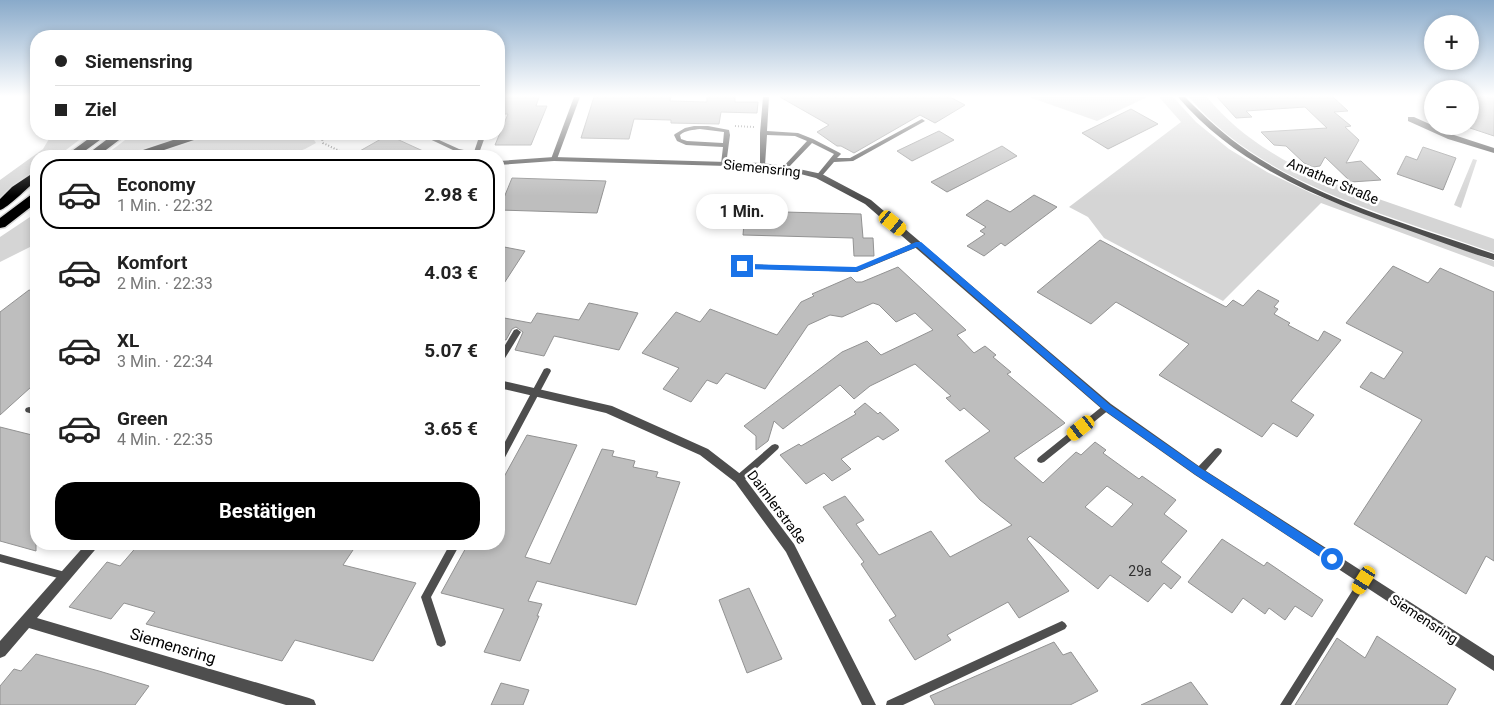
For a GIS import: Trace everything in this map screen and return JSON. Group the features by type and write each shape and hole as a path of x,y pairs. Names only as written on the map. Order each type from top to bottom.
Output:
{"highway":[{"path":"70,150 83,140"},
{"path":"79,150 94,140"},
{"path":"99,150 113,140"},
{"path":"153,150 184,140"},
{"path":"0,207 16,190 30,180"},
{"path":"0,207 30,186"},
{"path":"0,224 30,202"},
{"path":"0,232 30,211"}],"street":[{"name":"Anrather Straße","path":"1214,130 1249,156 1285,177 1357,207 1494,257"},
{"path":"1436,130 1494,151"},
{"name":"Siemensring","path":"505,163 554,159 762,165 819,176 868,202 1107,407 1199,472 1494,664"},
{"name":"Daimlerstraße","path":"505,385 608,409 704,452 739,479 790,548 870,705"},
{"path":"0,651 89,550"},
{"name":"Siemensring","path":"26,621 309,705"}],"lane":[{"path":"554,159 565,130"},
{"path":"683,130 677,135 679,140 686,143 726,145"},
{"path":"724,130 727,131 724,164"},
{"path":"762,165 764,130 796,134 838,154 819,176"},
{"path":"832,160 851,160 904,130"},
{"path":"435,140 457,150"},
{"path":"785,168 811,140"},
{"path":"742,266 856,270 918,244"},
{"path":"505,351 517,332"},
{"path":"505,450 547,371"},
{"path":"1041,460 1107,407"},
{"path":"739,479 775,447"},
{"path":"1199,472 1218,451"},
{"path":"440,642 426,597 452,550"},
{"path":"0,558 66,576"},
{"path":"1285,705 1364,580"},
{"path":"891,705 1062,626"}],"path":[{"path":"322,140 323,143 338,150"}],"shaded area":[{"path":"1171,130 1206,130 1229,149 1267,172 1313,194 1494,261 1494,267 1321,203 1223,301 1104,238 1088,217 1069,207"},
{"path":"1222,130 1240,130 1274,154 1321,179 1494,239 1494,253 1330,194 1290,175 1252,153"},
{"path":"48,140 79,140 66,150 42,150"},
{"path":"125,140 178,140 148,150 112,150"},
{"path":"196,140 314,140 316,143 302,150 163,150"},
{"path":"30,158 30,176 0,198 0,180"},
{"path":"1473,159 1477,160 1461,208 1454,205"},
{"path":"30,217 30,247 0,262 0,237"}],"building":[{"path":"505,130 537,130 531,145 495,145 497,140 505,140"},
{"path":"584,130 631,130 629,139 581,138"},
{"path":"821,130 894,130 854,153 841,146 837,146 817,132"},
{"path":"1088,130 1146,130 1108,149 1082,133"},
{"path":"1348,130 1359,140 1346,163 1361,161 1381,180 1351,182 1325,157 1320,166 1313,167 1304,163 1286,146 1274,145 1261,132"},
{"path":"1479,130 1494,130 1494,136 1479,131"},
{"path":"939,131 954,140 912,161 897,151"},
{"path":"379,140 399,140 421,150 362,150"},
{"path":"1002,146 1017,156 947,192 931,182"},
{"path":"1423,147 1456,158 1443,190 1397,174 1406,156 1417,160"},
{"path":"512,178 606,181 597,213 505,210 505,195"},
{"path":"1034,195 1057,207 1005,246 1001,243 984,256 967,246 985,234 980,231 986,227 966,215 987,200 1010,212"},
{"path":"745,211 861,214 863,238 873,238 874,256 854,256 853,238 743,235"},
{"path":"1100,240 1226,307 1233,300 1243,306 1258,290 1279,301 1274,307 1278,309 1274,314 1290,323 1288,325 1318,341 1324,331 1341,340 1291,401 1314,415 1297,437 1273,423 1262,437 1159,375 1189,344 1116,302 1091,324 1037,292"},
{"path":"505,247 525,251 505,282"},
{"path":"1393,266 1428,283 1440,268 1494,292 1494,561 1486,556 1466,594 1354,524 1422,420 1360,387 1371,372 1384,379 1403,352 1346,323"},
{"path":"898,267 966,330 957,335 974,353 985,346 996,355 993,357 1011,372 1007,374 1065,423 1014,458 1043,483 1076,452 1081,455 1095,442 1106,450 1103,453 1139,479 1142,476 1176,500 1164,514 1187,531 1161,562 1181,577 1171,589 1164,583 1148,602 1110,575 1098,589 1030,536 1027,539 1069,591 1019,618 1008,602 947,635 951,640 915,660 889,620 896,616 861,564 864,562 823,507 845,496 864,520 856,524 879,555 931,531 950,557 1012,525 980,500 945,461 990,431 964,408 960,411 946,398 951,396 915,364 870,386 854,399 840,385 783,429 774,421 768,441 756,450 756,436 744,426 842,352 867,341 881,355 933,330 915,313 896,322 879,305 873,303 842,317 830,315 808,325 765,389 726,373 717,384 707,380 691,402 663,389 679,368 642,353 676,312 700,322 710,309 777,335 801,302 814,296 812,294 851,277 856,282 862,282","holes":["1107,486 1133,504 1112,527 1085,507"]},
{"path":"30,290 30,388 0,415 0,312"},
{"path":"589,303 638,313 619,350 554,336 544,356 515,350 523,332 516,327 512,329 505,340 505,318 531,323 537,313 579,320"},
{"path":"865,403 878,414 880,412 899,430 883,440 878,436 841,459 851,469 832,481 824,473 806,484 780,455 799,444 801,446 856,414 854,412"},
{"path":"0,427 30,434 30,549 0,541"},
{"path":"527,435 577,445 525,557 550,564 602,449 614,451 612,456 635,461 633,467 658,472 656,477 680,482 636,605 537,581 528,601 542,604 537,616 539,616 520,661 484,652 504,609 441,593 465,550 505,550 505,475"},
{"path":"1222,539 1264,566 1267,562 1323,600 1312,617 1295,606 1285,620 1269,608 1265,614 1243,598 1232,613 1188,582"},
{"path":"134,550 353,550 343,565 416,583 373,661 295,640 282,661 146,624 155,612 124,603 111,619 69,607 107,562 120,566"},
{"path":"749,588 782,659 747,673 719,600"},
{"path":"1377,636 1456,689 1447,705 1295,705 1337,638 1365,658"},
{"path":"1054,642 1063,655 1071,652 1098,691 1070,705 935,705 930,696"},
{"path":"36,654 149,686 135,705 0,705 0,686 14,669 21,671"},
{"path":"1191,682 1208,705 1141,705"},
{"path":"501,683 529,690 523,705 491,705"}],"route":[{"path":"742,266 856,270 918,244 1107,407 1199,472 1332,559"}]}
